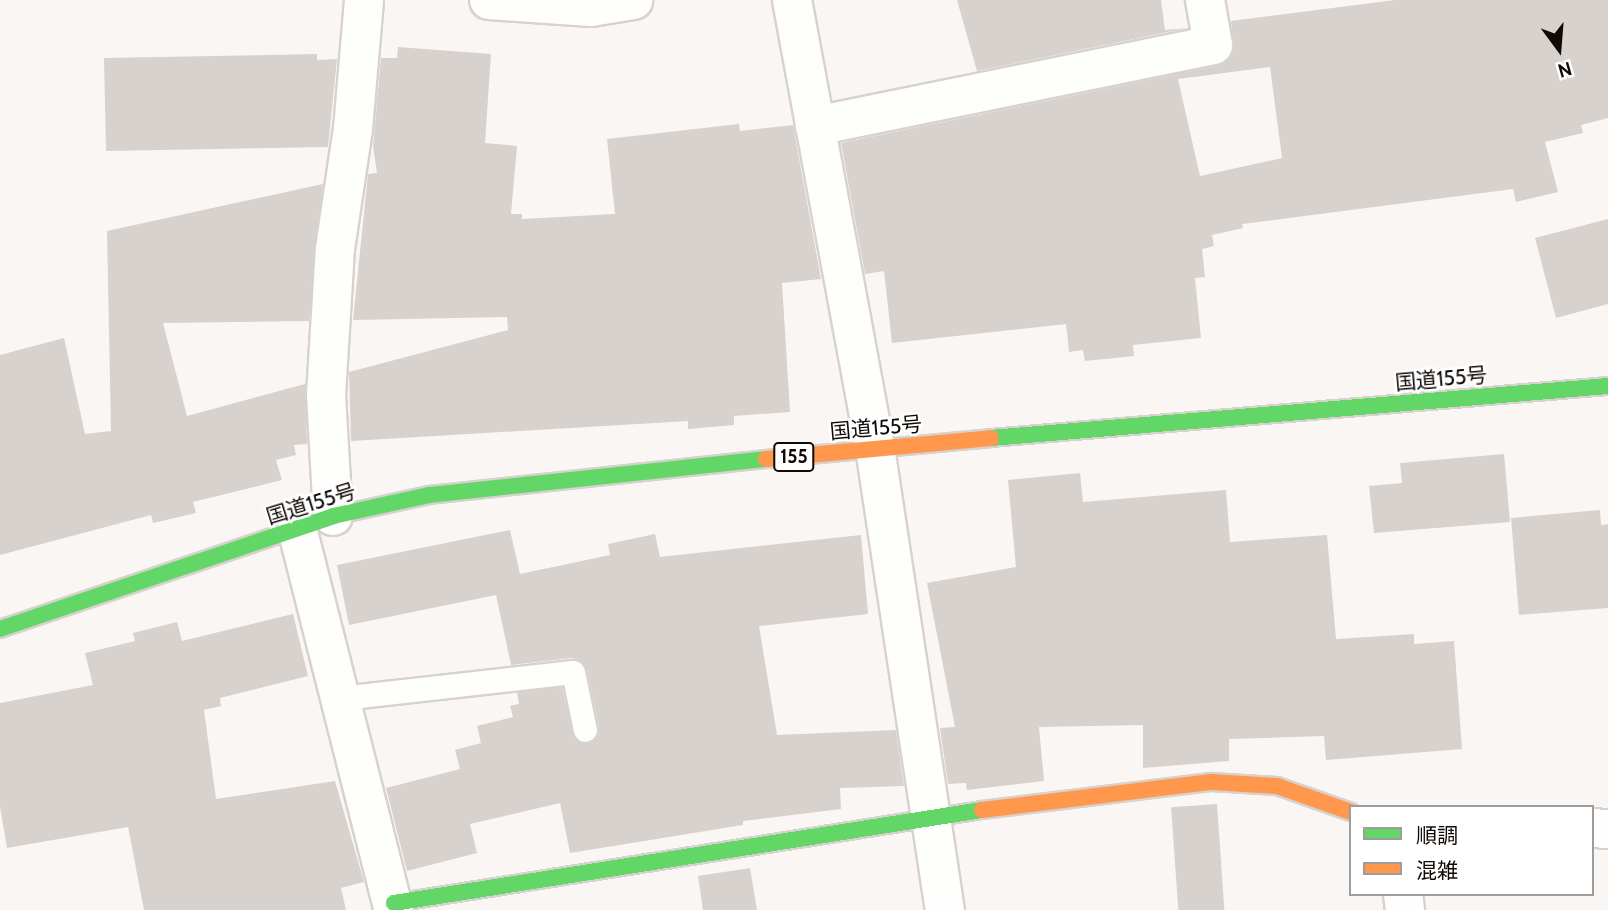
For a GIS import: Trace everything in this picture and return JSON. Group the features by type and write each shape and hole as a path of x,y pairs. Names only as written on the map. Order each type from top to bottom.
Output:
{"main road":[{"name":"国道155号","path":"0,629 333,516 429,495 875,448 1608,386"},
{"path":"394,906 930,817 1211,782 1278,786 1349,811"}],"street":[{"path":"333,516 326,395 335,249 353,129 364,0"},
{"path":"489,0 591,7 633,0"},
{"path":"792,0 875,448 945,910"},
{"path":"815,126 1213,46 1205,0"},
{"path":"297,528 394,906"}],"lane":[{"path":"341,698 573,672 585,730"}],"building":[{"path":"957,0 1161,0 1165,30 1188,28 977,71"},
{"path":"1395,0 1608,0 1608,118 1581,125 1583,133 1545,142 1558,192 1516,202 1513,189 1242,224 1243,228 1212,235 1214,246 1202,249 1205,277 1195,278 1201,338 1133,345 1134,356 1085,361 1083,350 1069,352 1066,324 892,343 884,271 865,274 841,143 1217,66 1234,52 1231,21","holes":["1270,67 1282,158 1200,176 1178,79"]},
{"path":"398,47 491,54 485,143 517,146 511,214 522,214 522,219 615,214 607,139 739,124 740,131 793,125 821,279 782,283 790,412 734,416 734,425 688,429 688,421 351,441 349,372 508,330 507,317 353,320 368,174 377,173 373,146 381,58 397,58"},
{"path":"317,54 317,60 337,59 328,147 106,151 104,58"},
{"path":"323,184 309,321 163,323 187,416 305,384 307,444 294,445 296,455 276,460 282,480 193,502 196,513 153,523 151,515 0,555 0,355 64,338 85,434 111,431 107,231"},
{"path":"1608,219 1608,304 1556,318 1535,238"},
{"path":"1504,454 1510,522 1374,533 1369,486 1402,483 1400,463"},
{"path":"1080,473 1083,502 1226,490 1230,542 1327,535 1336,639 1414,634 1414,644 1454,641 1462,749 1326,760 1324,736 1229,739 1229,761 1143,768 1143,725 1039,727 1044,781 967,790 966,783 948,784 940,728 955,727 927,583 1016,567 1008,480"},
{"path":"1600,510 1601,525 1608,524 1608,608 1519,615 1511,518"},
{"path":"510,530 520,574 610,555 608,544 655,534 660,557 861,535 868,614 759,626 777,735 896,730 904,786 840,788 841,809 743,821 743,825 570,853 560,803 470,824 477,853 407,871 386,788 460,769 455,750 481,743 477,726 513,717 510,706 519,704 517,692 562,687 574,739 581,743 594,741 599,727 587,669 572,658 511,665 496,595 349,625 337,565"},
{"path":"293,614 308,676 220,698 221,706 204,710 216,799 335,781 364,882 341,888 346,910 144,910 128,827 7,848 0,807 0,703 93,685 85,653 135,641 133,633 177,622 182,641"},
{"path":"1217,804 1224,910 1178,910 1171,807"},
{"path":"750,868 757,910 703,910 698,876"}],"traffic: fast":[{"path":"991,438 1608,386"},
{"path":"0,629 333,516 429,495 766,459"},
{"path":"394,903 982,810"}],"traffic: slow":[{"path":"766,459 991,438"},
{"path":"982,810 1211,782 1277,786 1349,811"}]}
